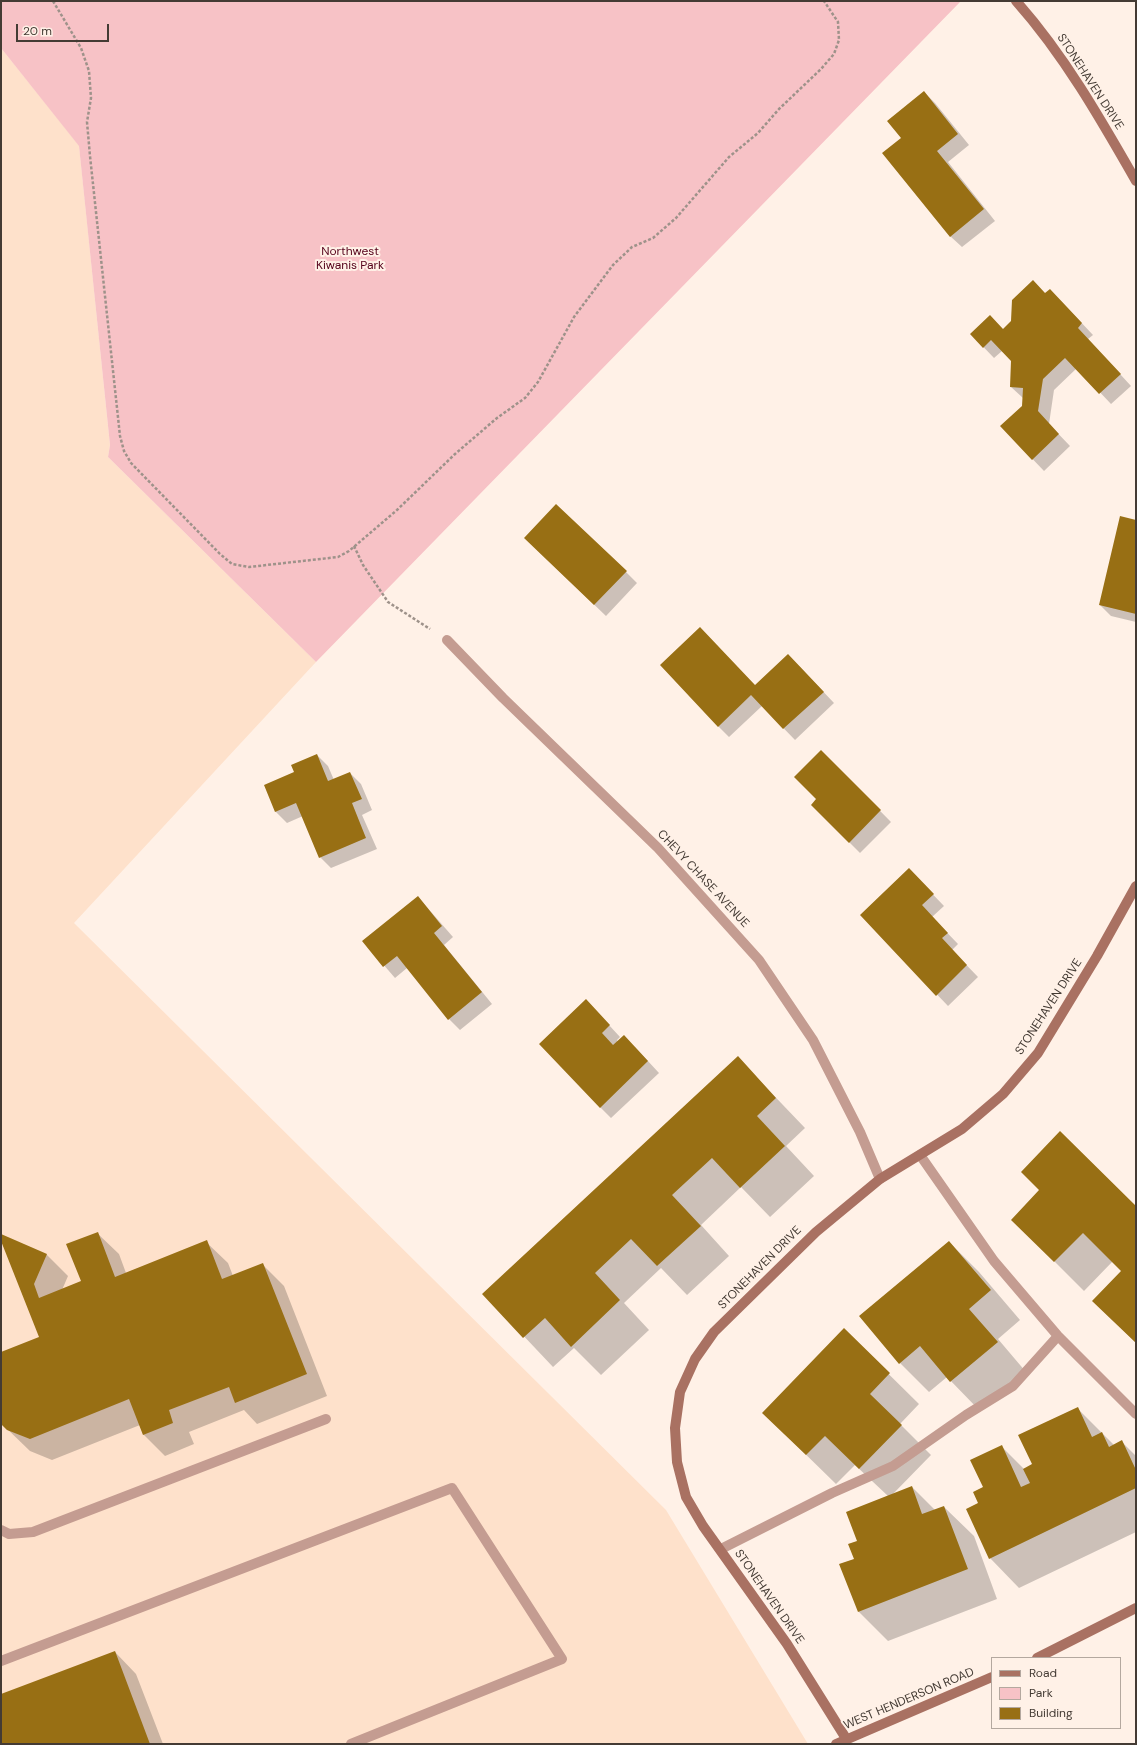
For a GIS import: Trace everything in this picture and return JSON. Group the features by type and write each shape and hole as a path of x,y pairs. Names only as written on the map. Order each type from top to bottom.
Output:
{"street":[{"name":"STONEHAVEN DRIVE","path":"1016,1 1066,65 1136,181"},
{"name":"CHEVY CHASE AVENUE","path":"448,640 503,698 658,848 759,960 813,1040 860,1132 880,1180"},
{"name":"STONEHAVEN DRIVE","path":"848,1742 787,1644 703,1526 686,1497 677,1462 675,1428 680,1392 695,1359 714,1332 816,1232 880,1180 962,1129 983,1113 1003,1094 1038,1053 1097,956 1136,886"},
{"path":"920,1155 994,1261 1058,1336 1136,1414"},
{"path":"720,1549 832,1493 893,1466 966,1415 1013,1386 1058,1336"},
{"path":"1,1530 9,1534 33,1532 326,1419"},
{"path":"1,1661 452,1488 562,1659 351,1744"},
{"path":"1039,1657 1136,1608"},
{"name":"WEST HENDERSON ROAD","path":"836,1744 848,1742 991,1677"}],"path":[{"path":"53,1 81,48 89,71 91,98 87,122 90,156 120,436 124,451 131,463 220,554 232,564 249,567 338,557 354,546 397,510 454,454 497,418 525,398 538,382 574,317 613,265 632,247 653,238 676,218 729,157 758,133 779,108 821,69 834,54 839,40 838,22 824,1"},
{"path":"354,546 363,565 388,602 448,640"}],"shaded area":[{"path":"1,48 79,145 110,445 108,457 316,662 74,923 666,1510 808,1744 1,1744"}],"green space":[{"name":"Northwest Kiwanis Park","path":"1,1 961,1 316,662 108,457 110,445 79,146 1,48"}],"building":[{"path":"924,91 958,134 937,151 984,209 950,237 882,153 901,138 887,121"},
{"path":"1033,280 1045,293 1050,289 1082,323 1078,328 1121,374 1099,394 1065,358 1043,379 1038,411 1059,434 1032,460 1000,426 1022,406 1023,388 1010,387 1011,361 991,340 983,348 970,334 990,315 1003,329 1011,321 1012,300"},
{"path":"556,504 627,571 594,605 524,538"},
{"path":"1120,516 1136,520 1136,614 1099,605"},
{"path":"700,627 755,685 788,654 824,692 783,729 751,695 718,727 660,665"},
{"path":"821,750 881,810 849,843 811,805 816,799 794,777"},
{"path":"317,754 328,781 350,772 362,799 352,803 366,838 319,858 296,803 275,812 264,785 294,772 291,765"},
{"path":"909,868 934,894 922,905 948,933 942,938 967,965 936,996 860,915"},
{"path":"418,896 442,926 434,933 482,992 448,1020 397,956 383,967 362,941"},
{"path":"586,999 610,1025 602,1033 613,1045 624,1035 648,1061 600,1108 539,1044"},
{"path":"738,1056 776,1098 757,1116 785,1146 740,1188 712,1158 672,1195 701,1226 657,1266 631,1239 595,1273 620,1300 571,1347 545,1318 523,1338 482,1294"},
{"path":"1060,1131 1136,1206 1135,1342 1092,1301 1121,1271 1083,1233 1054,1262 1011,1220 1039,1190 1021,1172"},
{"path":"98,1232 115,1277 207,1240 222,1279 263,1263 307,1374 235,1403 229,1387 169,1410 173,1423 143,1435 129,1399 30,1439 7,1430 1,1424 1,1352 39,1337 1,1241 1,1234 47,1254 34,1284 39,1298 81,1281 66,1244"},
{"path":"949,1241 991,1290 969,1309 998,1342 950,1382 920,1346 899,1364 859,1316"},
{"path":"844,1328 890,1373 870,1394 902,1425 859,1469 825,1436 806,1455 762,1413"},
{"path":"1078,1407 1092,1437 1102,1432 1109,1447 1122,1440 1136,1470 1136,1488 989,1559 966,1509 978,1503 973,1492 983,1487 970,1460 1002,1445 1021,1487 1030,1483 1023,1469 1032,1464 1018,1435"},
{"path":"912,1486 922,1514 944,1506 968,1569 858,1612 839,1564 854,1559 848,1544 857,1541 846,1512"},
{"path":"115,1651 150,1744 1,1744 1,1694"}]}
